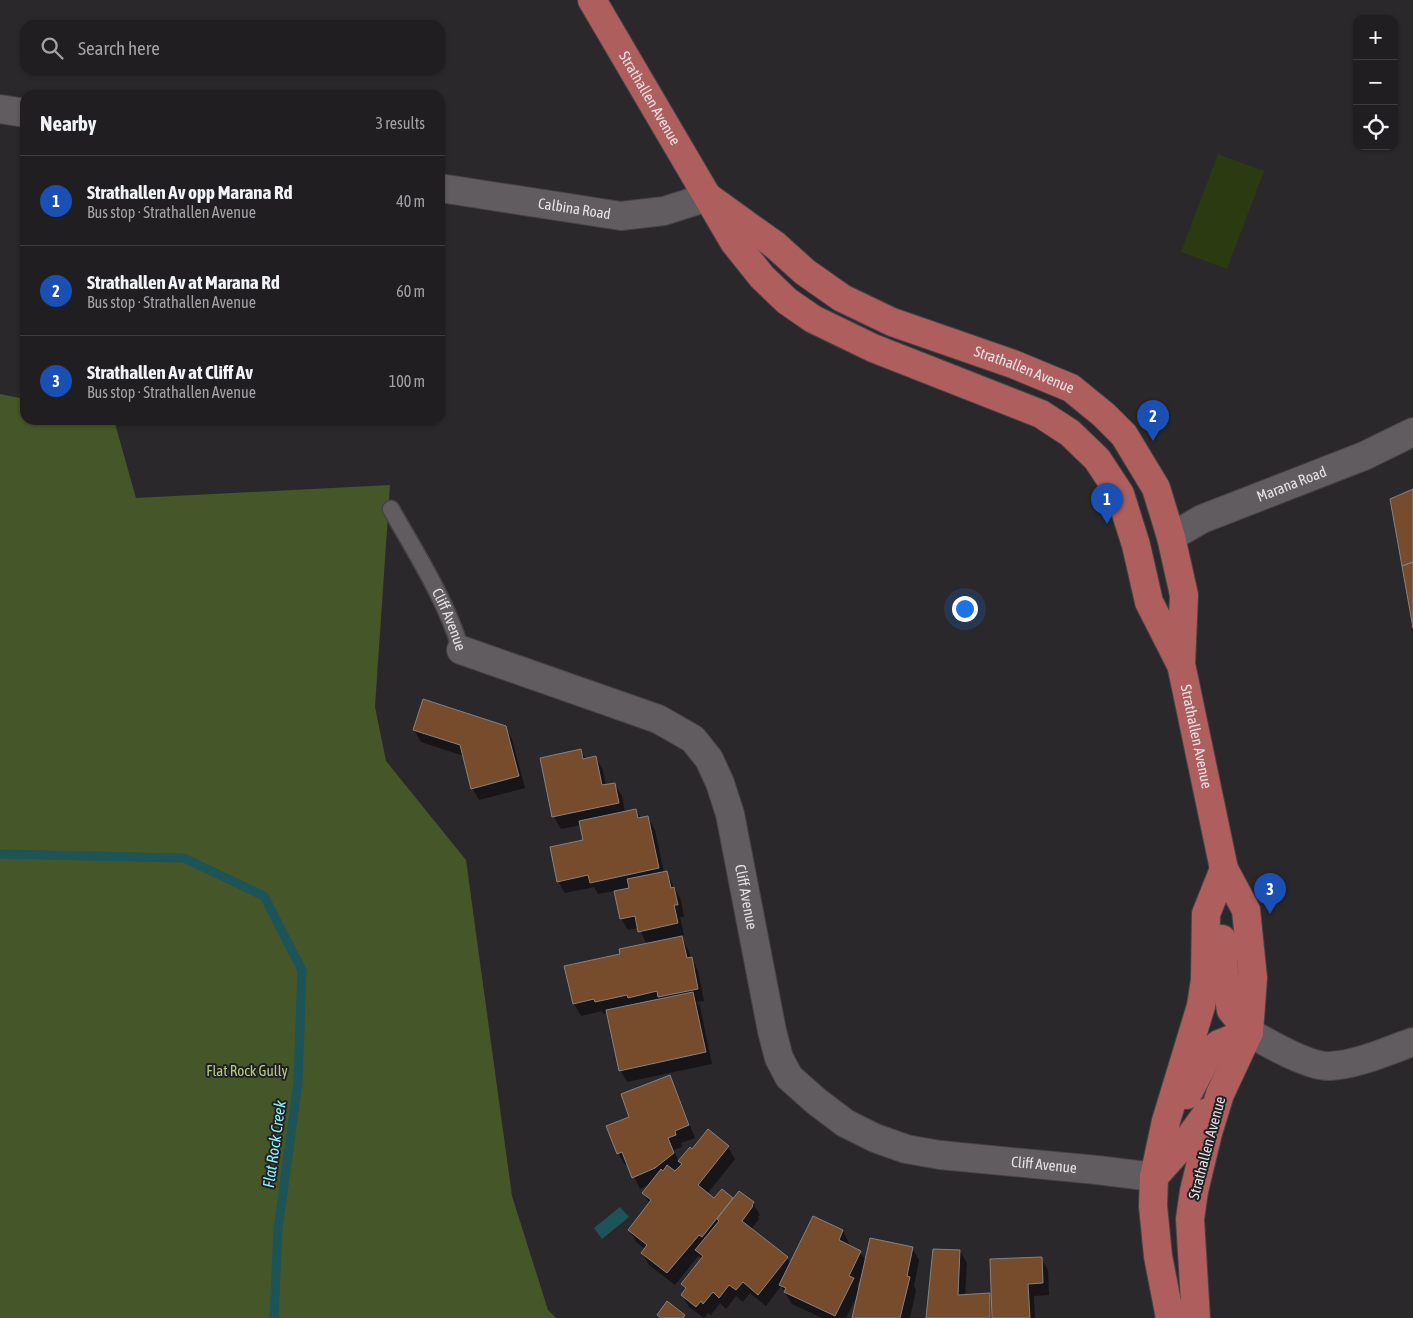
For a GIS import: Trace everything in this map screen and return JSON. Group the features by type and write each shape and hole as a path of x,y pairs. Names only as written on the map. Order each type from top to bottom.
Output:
{"main road":[{"name":"Strathallen Avenue","path":"592,0 734,242 762,277 787,301 813,319 873,348 1041,414 1070,433 1097,459 1120,494 1136,545 1149,602 1181,664"},
{"name":"Strathallen Avenue","path":"708,198 775,245 805,272 842,298 892,322 1071,388 1104,415 1124,435 1156,488 1171,537 1184,595 1181,664 1224,869 1246,910 1253,978 1250,1032 1220,1094 1194,1191 1190,1219 1196,1318"},
{"path":"1170,1318 1157,1247 1153,1206 1154,1177 1166,1121 1202,1006 1206,980 1206,914 1224,869"},
{"path":"1166,1121 1180,1108 1210,1052 1219,1044 1250,1032 1231,1010 1224,971 1223,940 1206,914"},
{"path":"1154,1177 1197,1128 1220,1094"},
{"path":"1154,1177 1166,1199 1181,1260 1193,1271"}],"street":[{"path":"0,108 20,112"},
{"name":"Calbina Road","path":"445,189 621,216 664,210 708,198"},
{"name":"Marana Road","path":"1171,537 1202,519 1364,456 1413,432"},
{"name":"Cliff Avenue","path":"461,650 658,719 693,739 709,759 720,783 730,814 772,1031 779,1058 789,1077 816,1101 845,1122 875,1138 906,1149 940,1155 1154,1177"},
{"path":"1250,1032 1309,1062 1329,1066 1354,1062 1413,1042"}],"lane":[{"name":"Cliff Avenue","path":"391,509 424,566 446,610 454,627 461,650"}],"green space":[{"path":"1218,154 1264,171 1227,269 1181,252"},
{"name":"Flat Rock Gully","path":"0,394 20,398 20,425 115,425 136,498 390,485 375,707 386,761 466,860 512,1196 548,1310 556,1318 0,1318"}],"water":[{"path":"620,1207 629,1217 602,1239 594,1228"}],"building":[{"path":"1413,489 1413,562 1402,566 1390,499"},
{"path":"1413,562 1413,628 1402,566"},
{"path":"423,699 506,726 519,776 471,789 460,745 413,730"},
{"path":"581,749 583,759 596,756 602,785 615,783 619,803 552,817 540,758"},
{"path":"636,809 638,818 648,816 659,868 590,883 588,875 557,882 550,847 583,840 579,821"},
{"path":"667,871 671,888 674,887 678,905 674,905 678,923 638,932 635,916 620,919 614,891 629,888 627,879"},
{"path":"682,936 687,958 692,957 698,989 658,997 657,991 628,998 627,995 595,1002 594,999 573,1004 564,966 620,954 619,949"},
{"path":"693,992 706,1052 619,1071 606,1010"},
{"path":"670,1075 689,1125 675,1131 676,1135 668,1138 674,1153 655,1168 632,1178 622,1152 617,1154 606,1126 629,1117 621,1094"},
{"path":"708,1129 729,1146 698,1185 714,1198 722,1189 733,1198 702,1237 699,1235 667,1273 641,1253 647,1245 628,1230 651,1200 642,1193 661,1169 663,1171 667,1165 675,1171 682,1164 678,1161 690,1147 692,1149"},
{"path":"739,1191 754,1202 742,1221 788,1257 758,1295 743,1282 736,1290 729,1285 719,1298 713,1292 703,1304 701,1301 696,1307 681,1295 686,1288 681,1284 703,1256 695,1250 719,1221 717,1219"},
{"path":"813,1216 843,1230 839,1240 861,1251 849,1276 854,1278 835,1316 784,1292 786,1288 779,1285"},
{"path":"870,1238 913,1247 907,1276 910,1277 900,1318 852,1318"},
{"path":"933,1249 960,1250 958,1295 990,1293 990,1318 926,1318"},
{"path":"1042,1257 1043,1283 1028,1284 1030,1318 992,1318 990,1259"},
{"path":"667,1301 685,1315 683,1318 661,1318 657,1315"}],"waterway":[{"name":"Flat Rock Creek","path":"0,854 184,858 264,896 302,970 298,1082 278,1229 274,1318"}],"place":[{"name":"Strathallen Av at Marana Rd","path":"1153,441"},
{"name":"Strathallen Av opp Marana Rd","path":"1107,524"},
{"name":"Strathallen Av at Cliff Av","path":"1270,914"}]}
